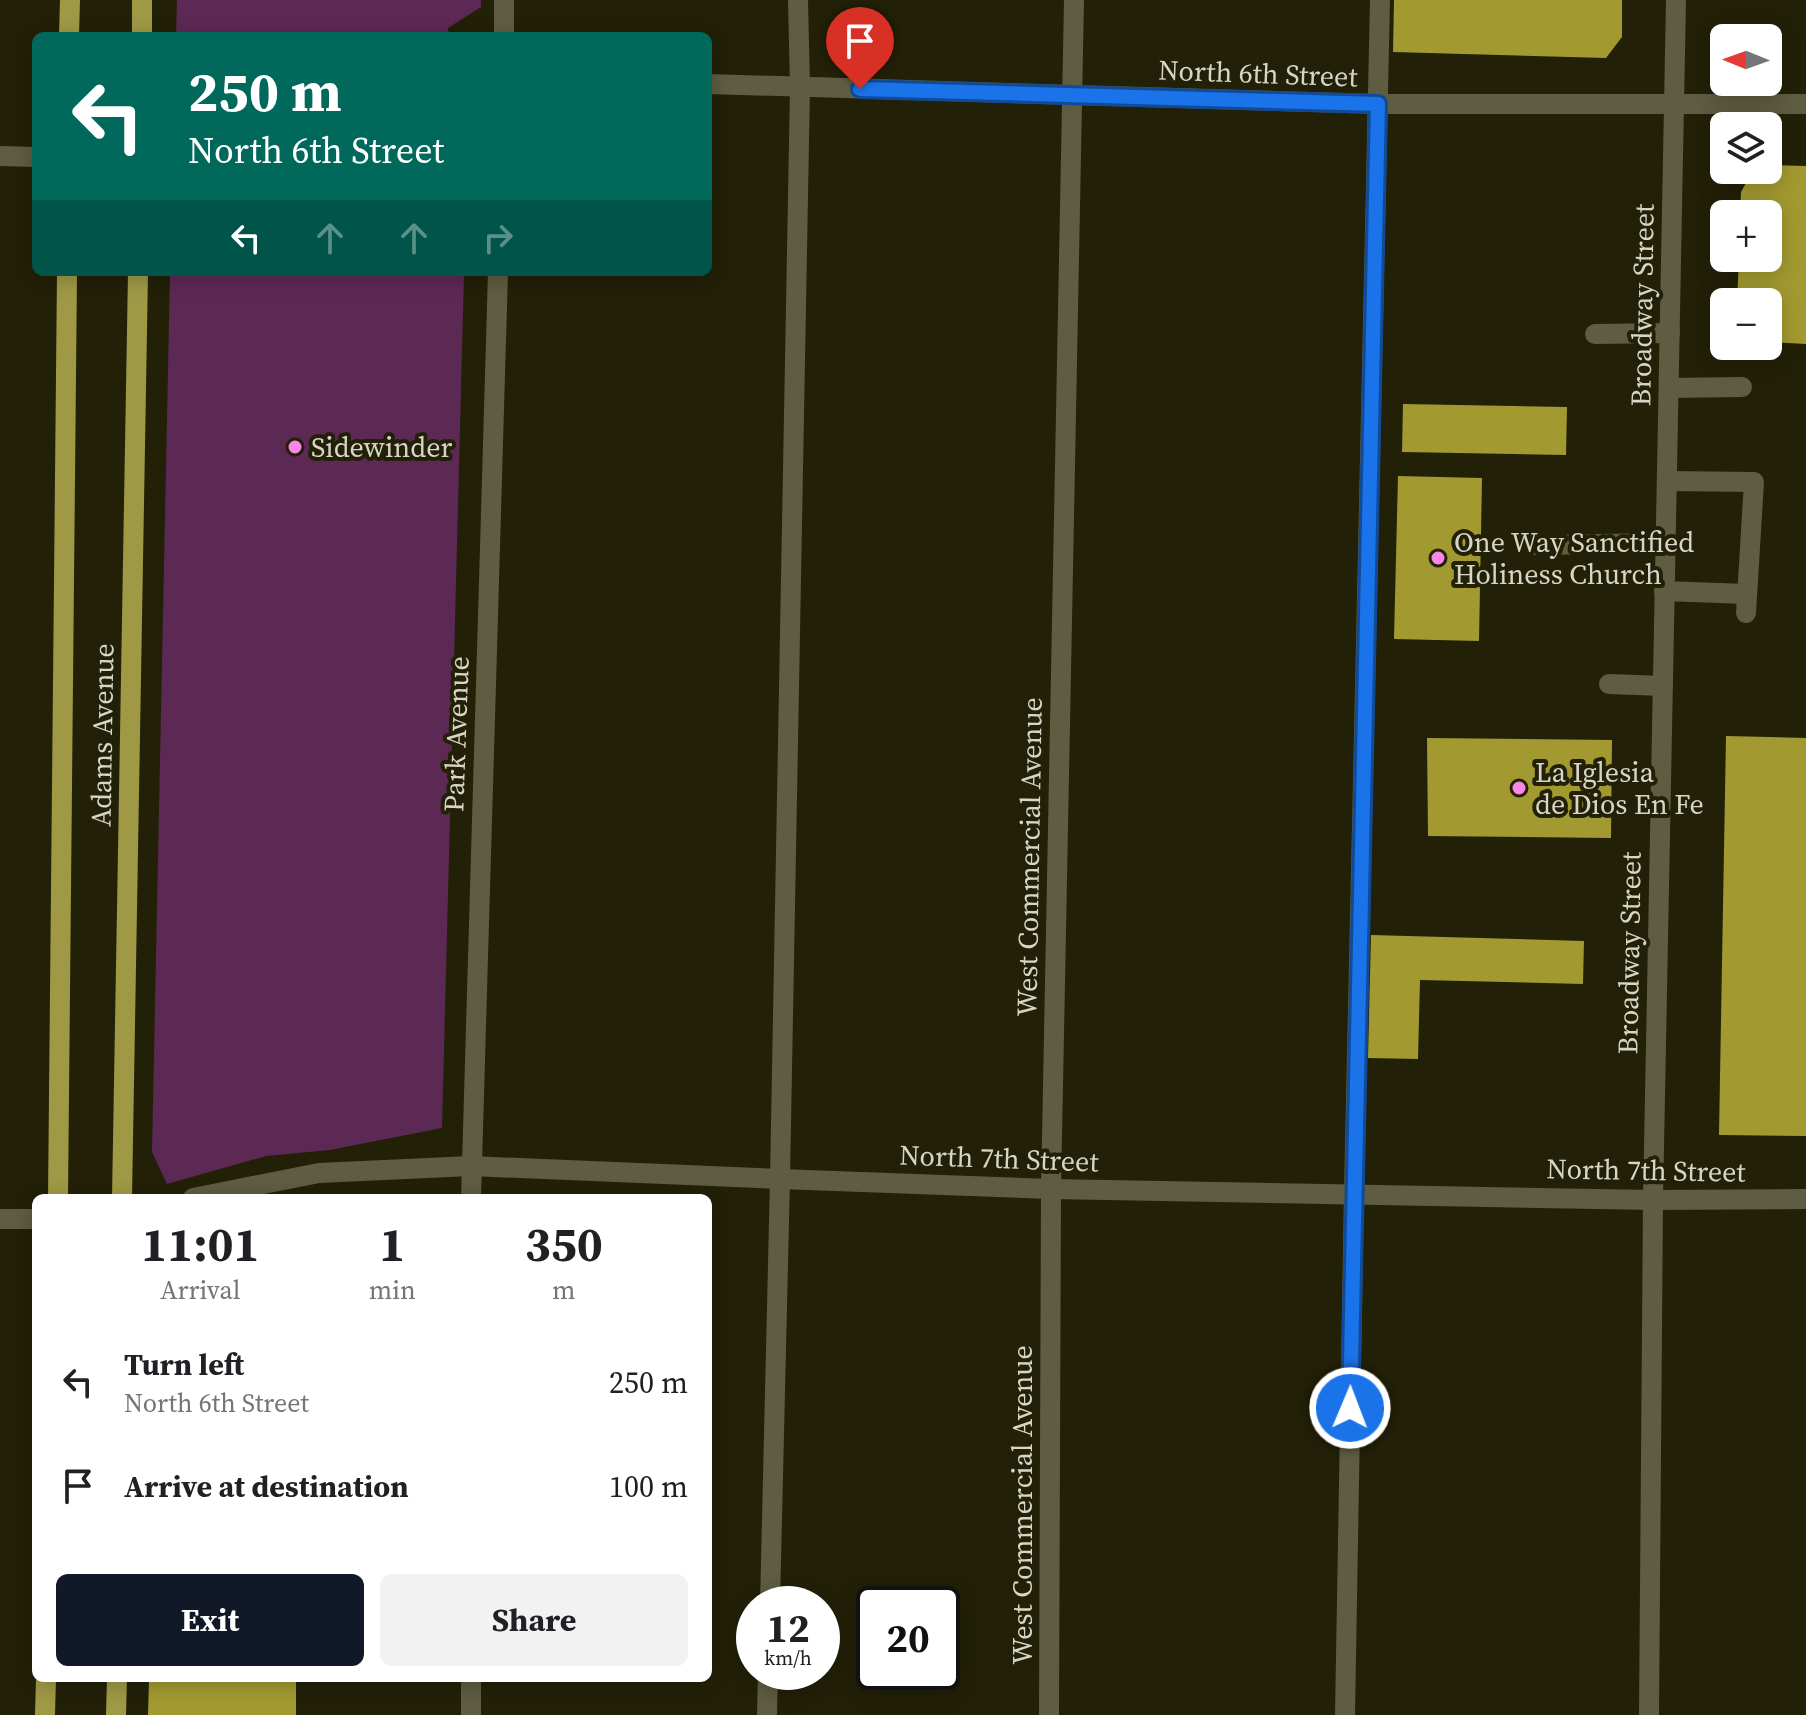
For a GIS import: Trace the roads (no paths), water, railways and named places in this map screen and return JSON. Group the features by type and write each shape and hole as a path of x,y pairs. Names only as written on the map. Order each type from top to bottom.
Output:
{"main road":[{"path":"69,32 70,0"},
{"path":"142,0 142,32"},
{"name":"Adams Avenue","path":"58,1194 67,276"},
{"name":"Adams Avenue","path":"122,1194 138,276"},
{"path":"45,1715 46,1682"},
{"path":"116,1715 117,1682"}],"street":[{"path":"504,0 504,32"},
{"path":"770,1586 800,87 798,0"},
{"name":"West Commercial Avenue","path":"1049,1715 1051,1189 1074,0"},
{"path":"1345,1715 1380,0"},
{"name":"Broadway Street","path":"1649,1715 1653,1200 1676,0"},
{"name":"North 6th Street","path":"712,84 1378,104 1806,104"},
{"path":"0,156 32,157"},
{"name":"Park Avenue","path":"471,1194 498,276"},
{"path":"1595,334 1670,333"},
{"path":"1669,388 1742,387"},
{"path":"1664,591 1746,604 1754,482 1667,481"},
{"path":"1534,545 1666,543"},
{"path":"1609,684 1663,686"},
{"name":"North 7th Street","path":"213,1194 319,1173 471,1166 1051,1189 1653,1200 1806,1199"},
{"path":"0,1219 32,1219"},
{"path":"471,1682 471,1715"},
{"path":"767,1715 768,1690"}],"place":[{"name":"Sidewinder","path":"295,447"},
{"name":"One Way Sanctified Holiness Church","path":"1438,558"},
{"name":"La Iglesia de Dios En Fe","path":"1519,788"}]}
